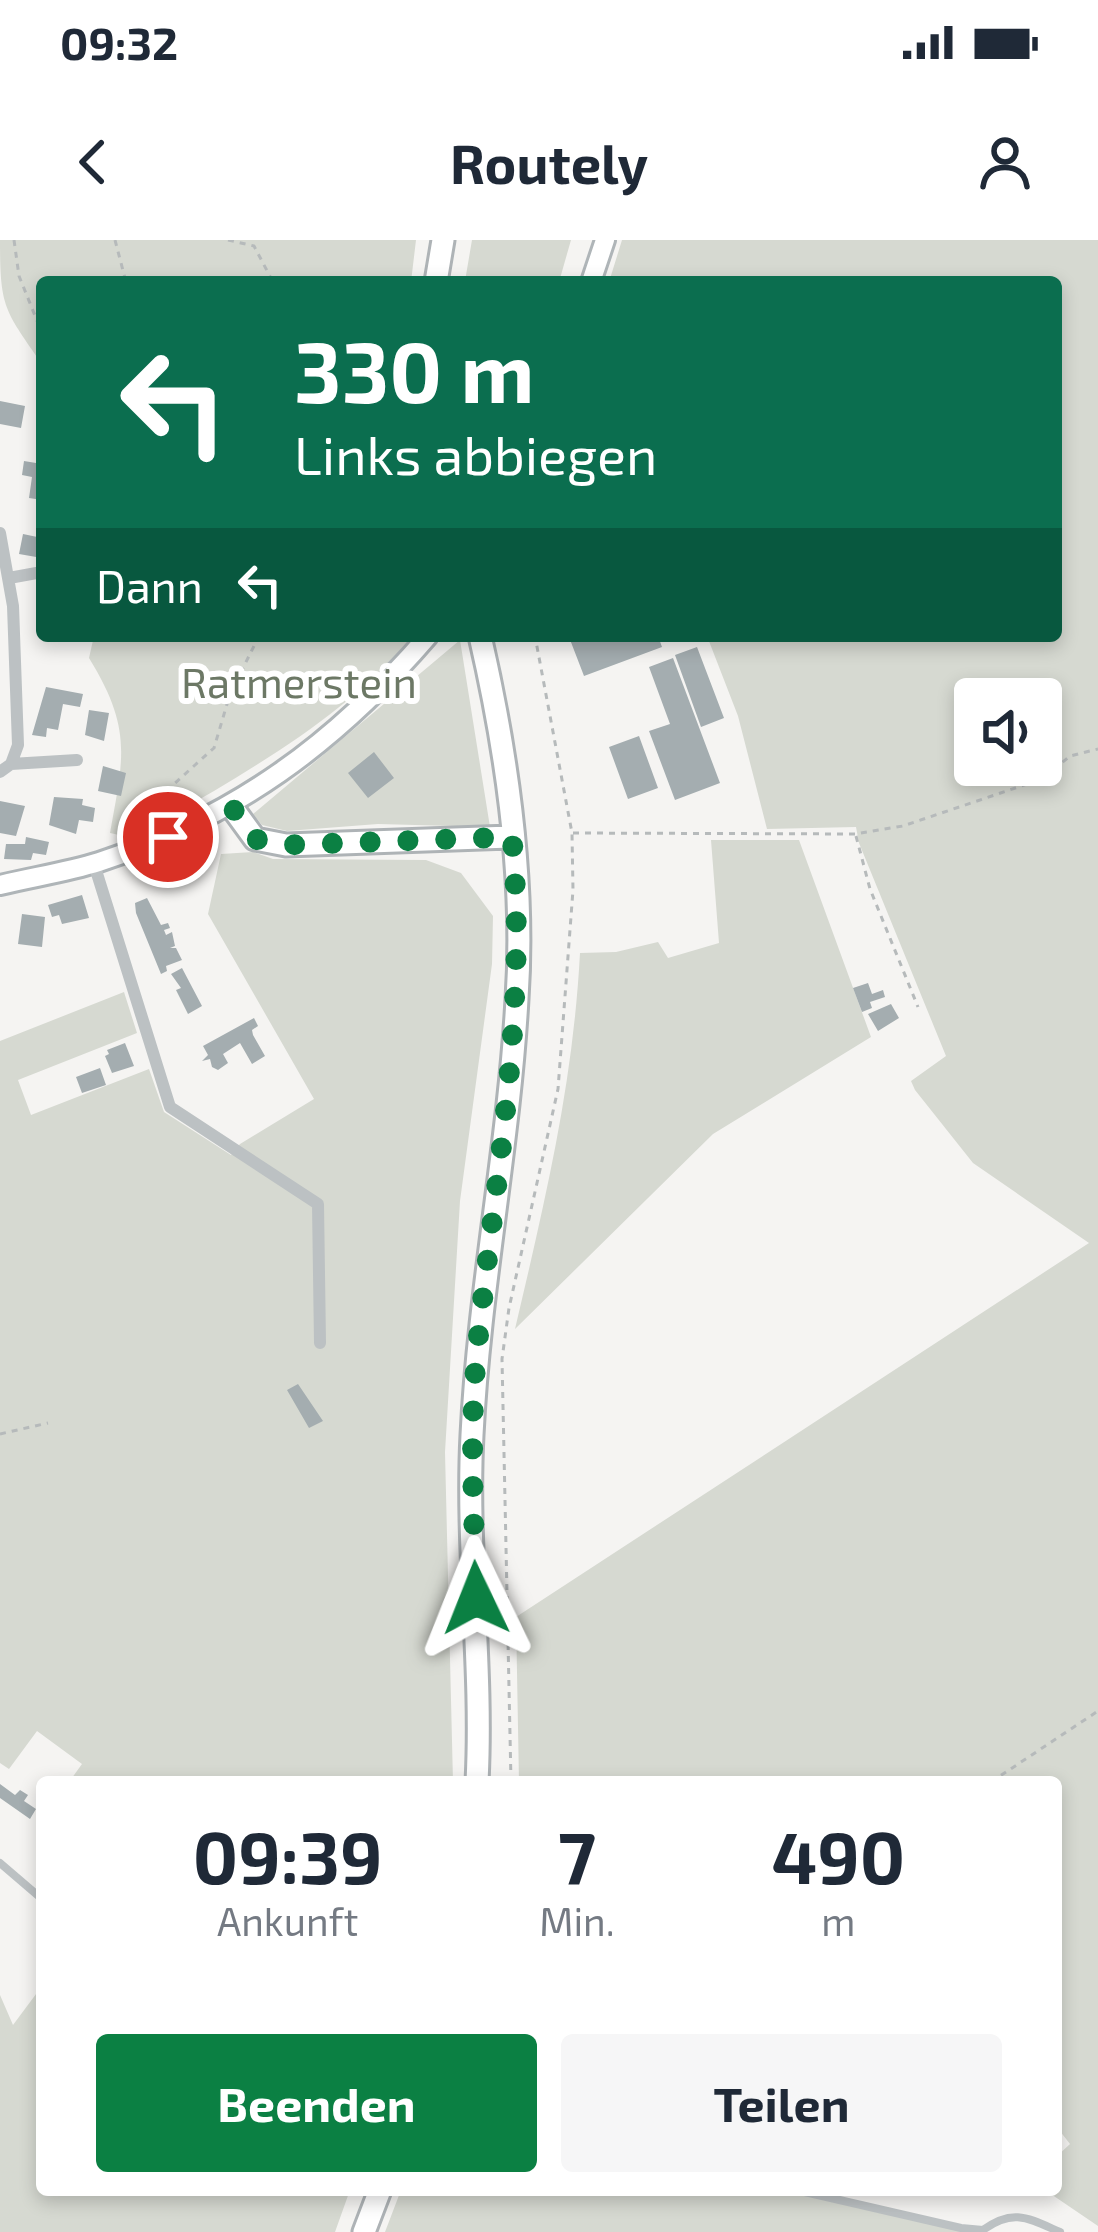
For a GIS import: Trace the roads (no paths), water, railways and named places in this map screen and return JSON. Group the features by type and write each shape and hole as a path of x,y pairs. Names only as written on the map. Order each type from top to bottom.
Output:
{"main road":[{"path":"437,276 443,240"},
{"path":"477,1776 480,1719 471,1441 518,996 512,837 482,642"},
{"path":"231,806 255,839 286,845 512,837"},
{"path":"364,2232 378,2196"}],"street":[{"path":"593,276 605,240"},
{"path":"0,533 9,578 6,607 18,746 6,768"},
{"path":"9,578 36,573"},
{"path":"0,885 94,864 168,837 231,806 287,771 351,720 422,642"},
{"path":"6,768 77,760"},
{"path":"94,864 170,1108 318,1204 320,1343"}],"lane":[{"path":"0,1863 36,1894"},
{"path":"822,2196 983,2230 997,2219 1016,2214 1060,2232"}],"park label":[{"name":"Ratmerstein","path":"299,681"}]}
